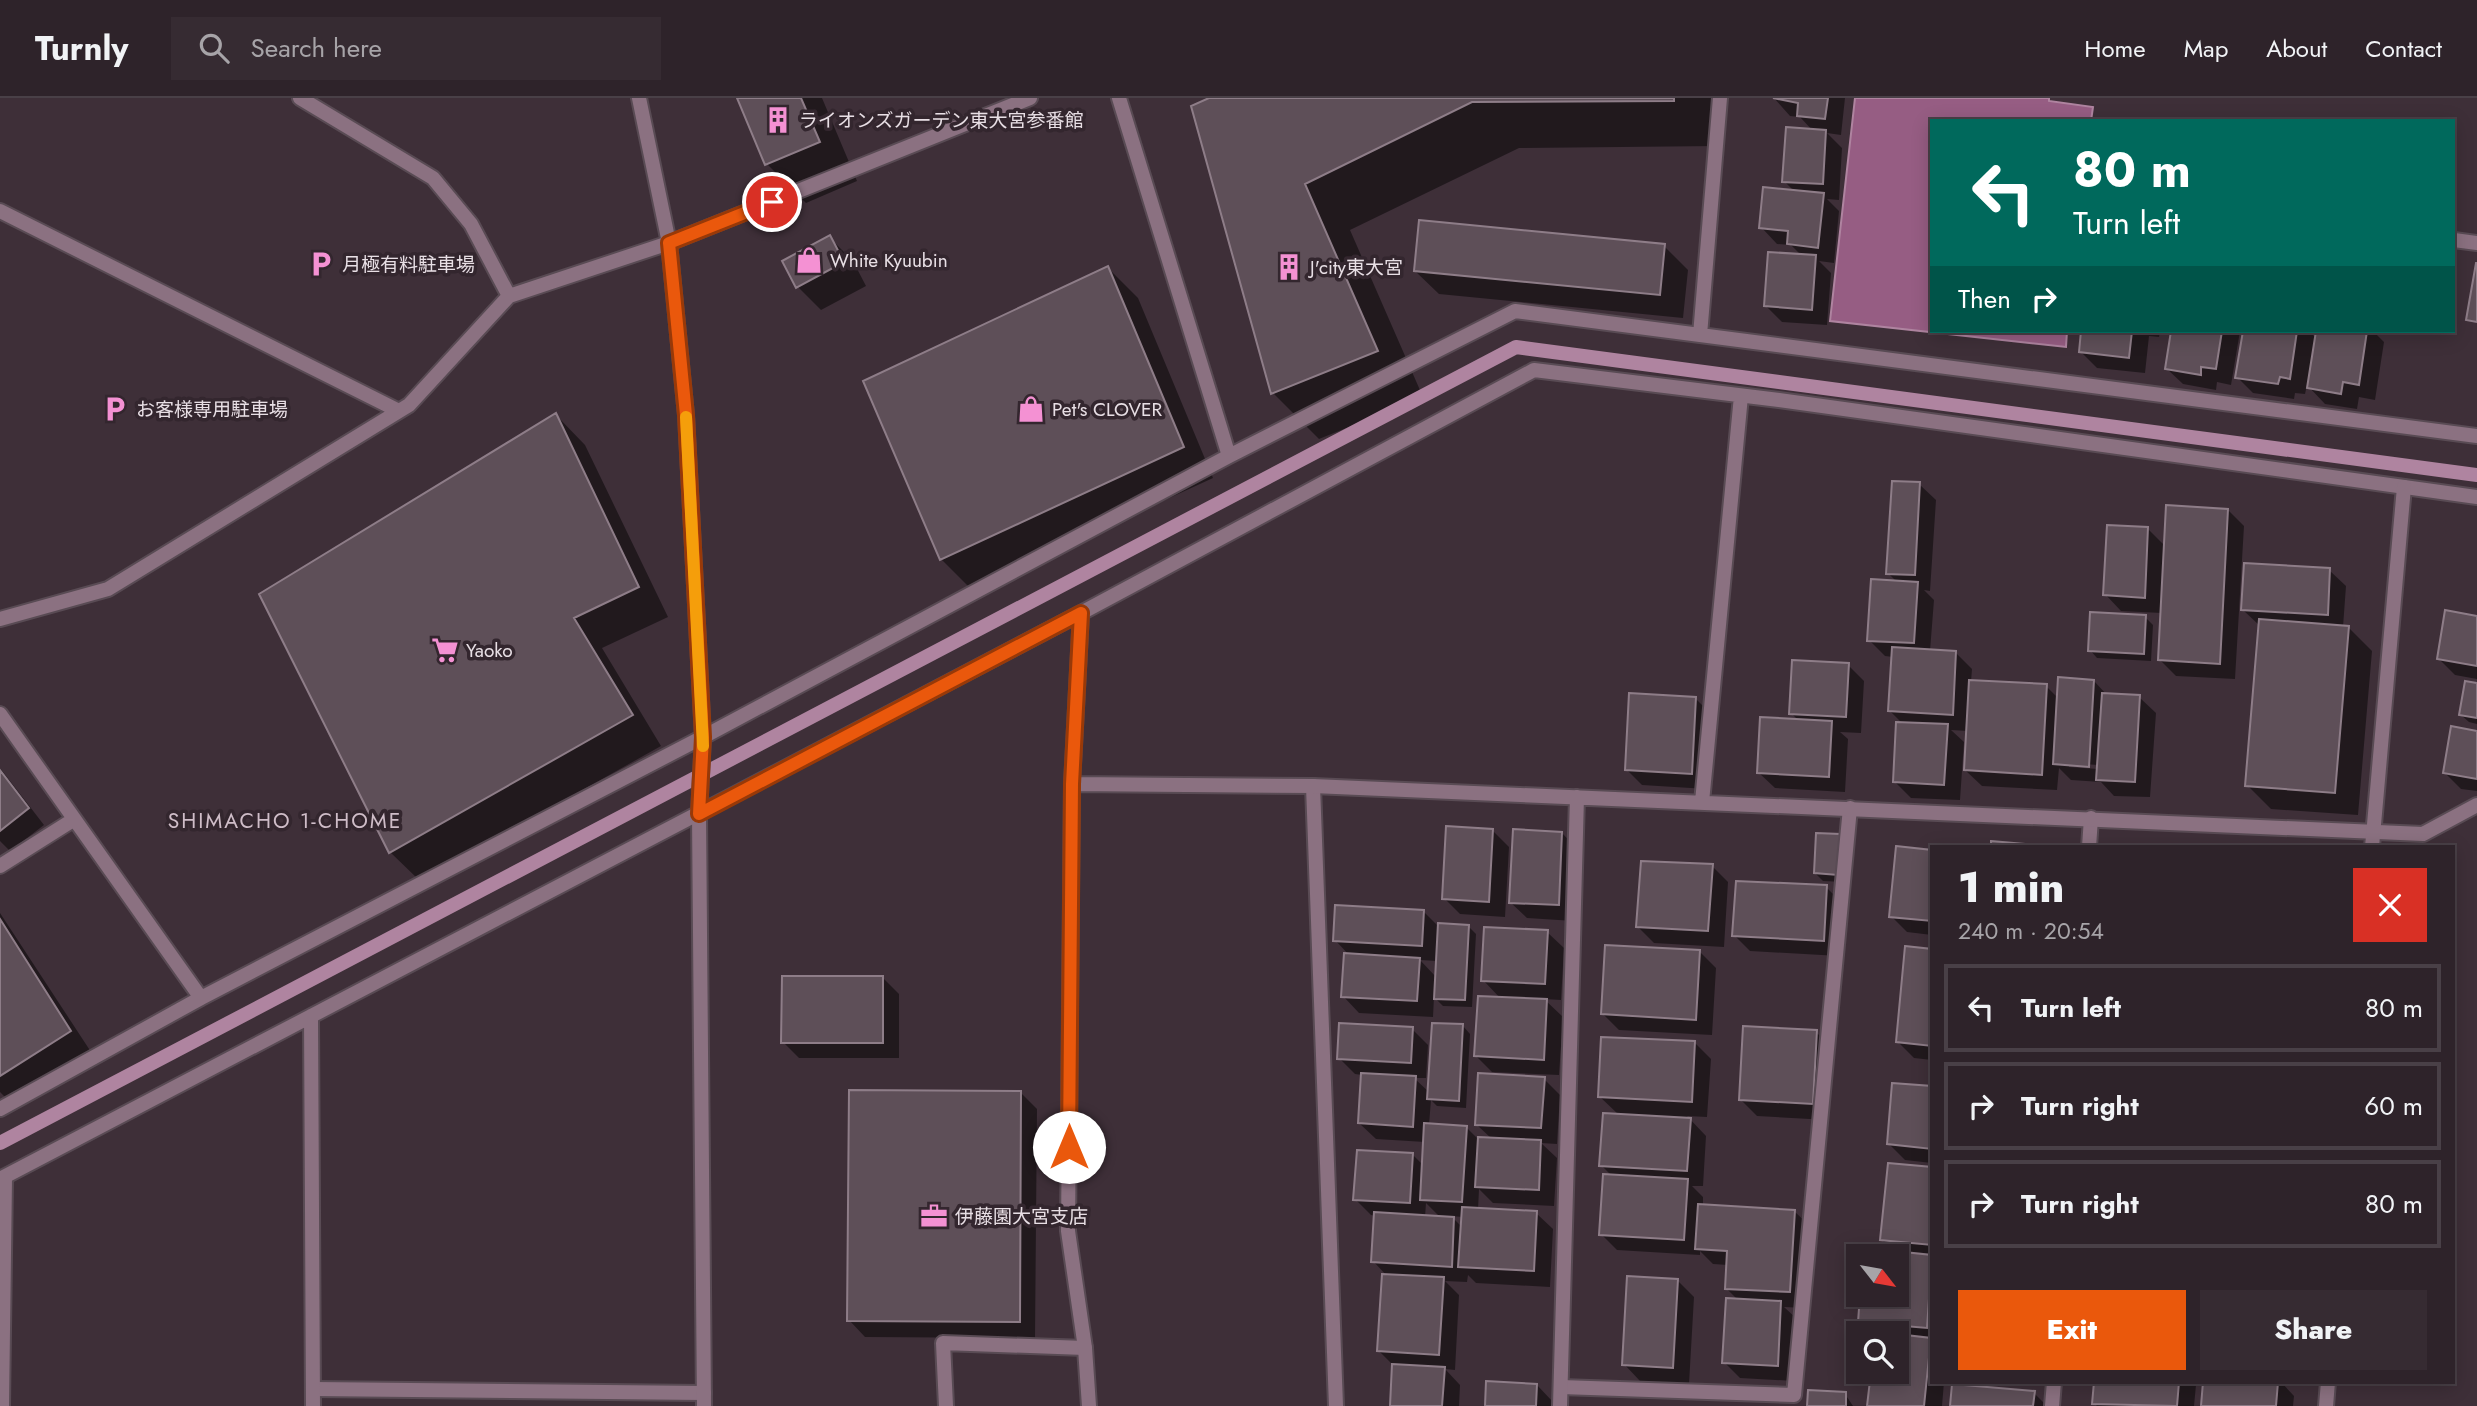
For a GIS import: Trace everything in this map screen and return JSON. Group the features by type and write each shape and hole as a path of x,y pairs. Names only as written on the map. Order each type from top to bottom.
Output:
{"street":[{"path":"300,98 432,178 471,224 509,296"},
{"path":"313,1389 704,1400 699,814 703,737 686,415 669,243 639,98"},
{"path":"0,619 108,589 409,405 509,296 669,243 1030,98"},
{"path":"1119,98 1229,456"},
{"path":"1700,335 1720,98"},
{"path":"0,211 399,411"},
{"path":"2455,240 2477,243"},
{"path":"0,1109 201,998 703,737 1229,456 1515,311 2477,436"},
{"path":"2,1406 3,1179 1081,613 1534,370 2477,497"},
{"path":"1702,802 1741,396"},
{"path":"2372,845 2404,487"},
{"path":"1081,613 1072,784 1068,1231 1085,1348 1089,1406"},
{"path":"0,714 201,998"},
{"path":"1072,784 1313,786 2373,829 2423,834 2477,805"},
{"path":"1313,786 1336,1406"},
{"path":"1560,1406 1577,797"},
{"path":"1561,1387 1794,1395 1850,808"},
{"path":"2089,845 2091,818"},
{"path":"0,866 73,820"},
{"path":"311,1016 313,1406"},
{"path":"946,1406 943,1342 1085,1348"},
{"path":"2052,1406 2054,1384"},
{"path":"2326,1406 2328,1384"}],"shaded area":[{"path":"1855,98 2049,98 2049,101 2093,107 2091,119 1930,119 1930,332 1830,321"},
{"path":"1939,333 2067,333 2066,347"}],"building":[{"name":"ライオンズガーデン東大宮参番館","path":"737,98 801,98 820,142 765,165"},
{"name":"J'city東大宮","path":"1209,98 1674,98 1674,101 1472,102 1305,184 1378,351 1271,394 1191,106"},
{"path":"1773,98 1828,98 1825,119 1797,116 1798,103"},
{"path":"1786,127 1826,130 1823,184 1782,182"},
{"path":"1763,187 1824,193 1818,248 1787,244 1788,231 1759,228"},
{"path":"1419,220 1665,244 1660,295 1414,271"},
{"path":"830,235 844,262 796,288 782,261"},
{"path":"1768,252 1816,255 1812,310 1764,306"},
{"path":"2477,263 2477,322 2466,320"},
{"path":"1108,266 1184,447 940,560 863,381"},
{"path":"2081,333 2132,333 2129,358 2079,352"},
{"path":"2171,333 2222,333 2216,369 2201,367 2201,375 2165,369"},
{"path":"2243,333 2297,333 2290,379 2280,377 2278,384 2235,378"},
{"path":"2316,333 2367,333 2359,385 2343,382 2341,394 2307,388"},
{"path":"556,413 639,587 574,618 633,715 389,853 259,594"},
{"path":"1892,481 1920,482 1915,575 1886,574"},
{"path":"2166,505 2228,509 2220,664 2158,660"},
{"path":"2107,525 2148,527 2145,598 2103,595"},
{"path":"2244,563 2330,568 2328,615 2241,610"},
{"path":"1871,579 1918,582 1914,643 1867,641"},
{"path":"2445,610 2477,616 2477,666 2437,659"},
{"path":"2090,612 2146,615 2144,654 2088,651"},
{"path":"2259,619 2349,626 2335,793 2245,786"},
{"path":"1892,647 1956,651 1953,715 1888,711"},
{"path":"1792,660 1849,663 1846,717 1789,714"},
{"path":"2058,677 2094,680 2089,767 2053,764"},
{"path":"1969,680 2047,684 2042,775 1964,770"},
{"path":"2465,681 2477,683 2477,718 2459,715"},
{"path":"1629,693 1696,697 1692,774 1625,770"},
{"path":"2102,693 2140,695 2135,782 2096,780"},
{"path":"1760,717 1832,721 1829,777 1757,773"},
{"path":"1896,722 1948,724 1944,785 1893,782"},
{"path":"2451,726 2477,731 2477,779 2443,773"},
{"path":"0,770 29,808 0,831"},
{"path":"1446,826 1493,829 1489,902 1442,899"},
{"path":"1513,829 1562,832 1559,905 1509,903"},
{"path":"1816,833 1840,834 1838,875 1814,873"},
{"path":"1991,841 2036,845 1991,845"},
{"path":"1896,846 1930,850 1930,921 1889,917"},
{"path":"1641,861 1713,864 1708,931 1636,927"},
{"path":"1736,881 1827,885 1824,941 1732,936"},
{"path":"1335,905 1424,910 1422,946 1333,941"},
{"path":"0,919 71,1031 0,1076"},
{"path":"1438,923 1469,925 1465,1000 1434,999"},
{"path":"1484,927 1548,930 1545,984 1481,981"},
{"path":"1605,945 1700,950 1696,1020 1601,1014"},
{"path":"1905,946 1930,949 1930,1046 1896,1042"},
{"path":"1344,953 1420,958 1417,1001 1341,997"},
{"path":"782,976 883,976 883,1043 781,1043"},
{"path":"1478,996 1547,999 1544,1060 1474,1056"},
{"path":"1339,1023 1413,1027 1411,1063 1337,1059"},
{"path":"1432,1023 1463,1024 1459,1101 1427,1099"},
{"path":"1743,1026 1817,1030 1813,1104 1739,1100"},
{"path":"1601,1037 1695,1041 1692,1102 1598,1097"},
{"path":"1361,1073 1416,1076 1413,1127 1358,1123"},
{"path":"1478,1073 1545,1077 1541,1128 1475,1125"},
{"path":"1892,1083 1930,1086 1930,1149 1887,1144"},
{"path":"849,1090 1021,1091 1020,1322 847,1321"},
{"path":"1603,1113 1691,1118 1687,1171 1599,1166"},
{"path":"1424,1123 1467,1126 1462,1202 1420,1200"},
{"path":"1478,1137 1541,1140 1539,1190 1475,1187"},
{"path":"1357,1150 1413,1153 1410,1203 1353,1200"},
{"path":"1888,1163 1930,1167 1930,1245 1880,1240"},
{"path":"1603,1174 1688,1179 1684,1240 1599,1235"},
{"path":"1698,1204 1795,1210 1790,1292 1725,1289 1727,1251 1695,1249"},
{"path":"1462,1207 1537,1211 1534,1271 1458,1267"},
{"path":"1374,1212 1454,1217 1452,1267 1371,1262"},
{"path":"1909,1253 1930,1255 1927,1328 1909,1326 1909,1321 1858,1321 1859,1307 1909,1307"},
{"path":"1382,1274 1444,1277 1439,1355 1377,1351"},
{"path":"1627,1276 1678,1279 1673,1368 1622,1365"},
{"path":"1726,1298 1781,1301 1778,1366 1722,1363"},
{"path":"1909,1335 1930,1338 1924,1406 1867,1406 1870,1384 1909,1384"},
{"path":"1392,1364 1445,1367 1442,1406 1390,1406"},
{"path":"1486,1381 1537,1384 1536,1406 1485,1406"},
{"path":"1952,1384 2035,1391 2033,1406 1950,1406"},
{"path":"2094,1384 2179,1384 2177,1406 2092,1404"},
{"path":"2203,1384 2278,1384 2276,1406 2201,1406"},
{"path":"1808,1390 1846,1392 1846,1406 1807,1406"}],"waterway":[{"path":"0,1143 1516,347 2477,475"}],"slow traffic":[{"path":"686,417 703,746"}],"place":[{"name":"ライオンズガーデン東大宮参番館","path":"778,120"},
{"name":"White Kyuubin","path":"809,260"},
{"name":"月極有料駐車場","path":"321,264"},
{"name":"J'city東大宮","path":"1289,267"},
{"name":"お客様専用駐車場","path":"115,409"},
{"name":"Pet's CLOVER","path":"1031,409"},
{"name":"Yaoko","path":"445,650"},
{"name":"伊藤園大宮支店","path":"934,1216"}],"district":[{"name":"SHIMACHO 1-CHOME","path":"285,821"}],"route":[{"path":"772,202 669,243 686,415 703,737 699,814 1081,613 1072,784 1069,1147"}]}
